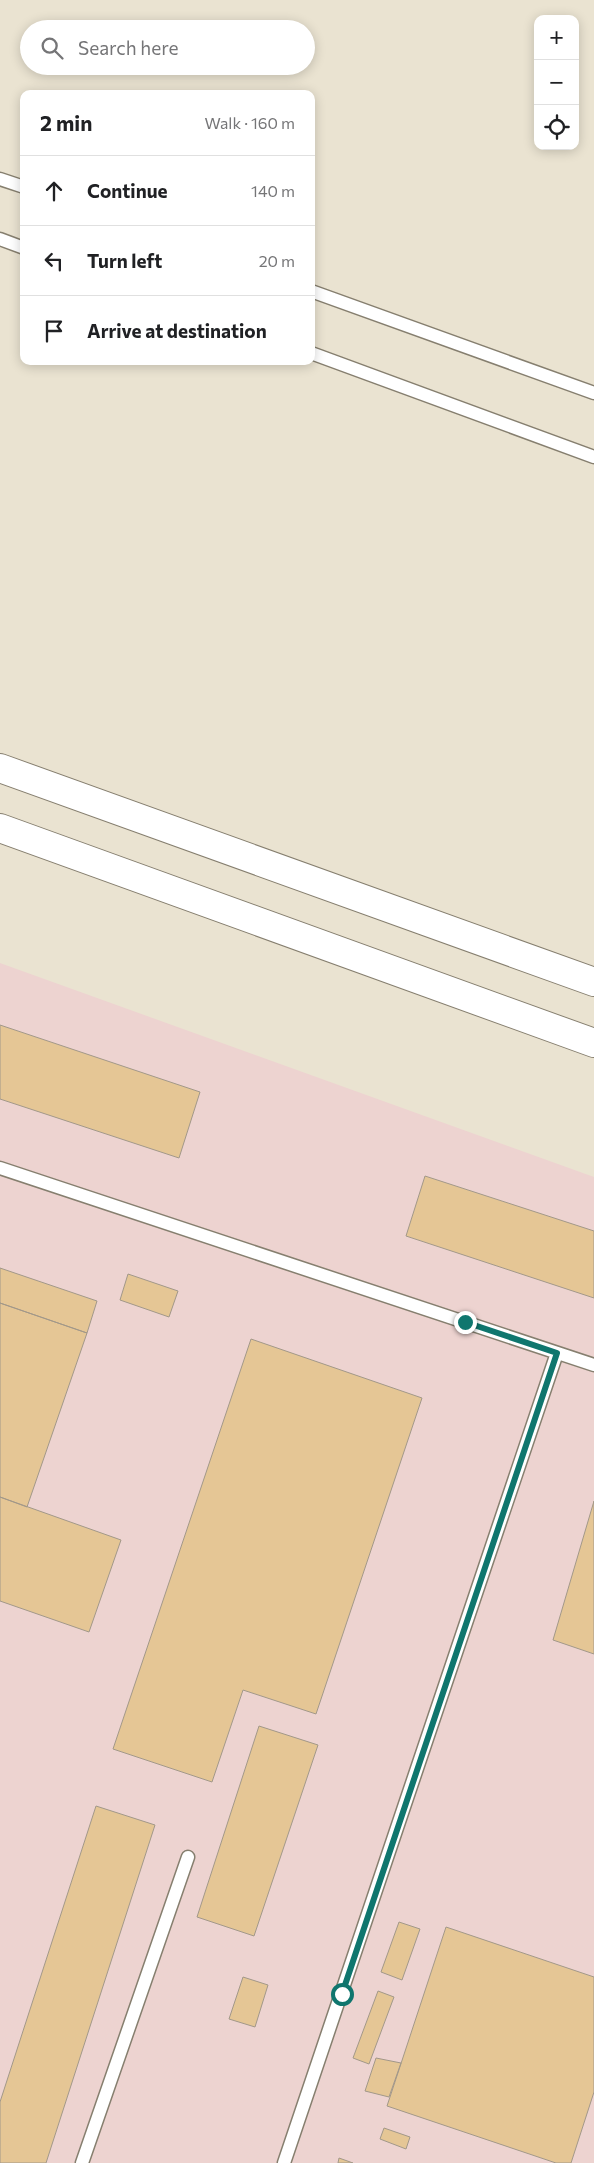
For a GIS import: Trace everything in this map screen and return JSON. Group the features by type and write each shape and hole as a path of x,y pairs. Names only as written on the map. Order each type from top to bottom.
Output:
{"street":[{"path":"0,768 594,982"},
{"path":"0,828 594,1043"}],"lane":[{"path":"0,179 20,186"},
{"path":"0,239 20,246"},
{"path":"315,292 594,393"},
{"path":"315,354 594,457"},
{"path":"0,1168 594,1365"},
{"path":"284,2163 557,1353"},
{"path":"82,2163 188,1857"}],"shaded area":[{"path":"0,963 594,1177 594,2163 0,2163"}],"building":[{"path":"0,1025 200,1092 179,1158 0,1099"},
{"path":"425,1176 594,1231 594,1298 406,1236"},
{"path":"0,1268 97,1301 87,1333 0,1303"},
{"path":"128,1274 178,1291 169,1317 120,1300"},
{"path":"0,1303 87,1333 27,1507 0,1497"},
{"path":"251,1339 422,1398 316,1714 243,1690 212,1782 113,1749"},
{"path":"0,1497 121,1540 89,1632 0,1601"},
{"path":"594,1501 594,1654 553,1640"},
{"path":"259,1726 318,1745 254,1936 197,1917"},
{"path":"96,1806 155,1825 46,2163 0,2163 0,2102"},
{"path":"399,1922 420,1929 402,1980 381,1972"},
{"path":"446,1927 594,1977 594,2092 571,2163 556,2163 387,2106"},
{"path":"243,1977 268,1985 255,2027 229,2019"},
{"path":"378,1991 394,1997 369,2064 353,2058"},
{"path":"376,2058 401,2063 389,2097 365,2091"},
{"path":"384,2128 410,2137 406,2149 380,2139"},
{"path":"339,2158 353,2163 338,2163"}],"route":[{"path":"342,1994 557,1353 465,1322"}]}
